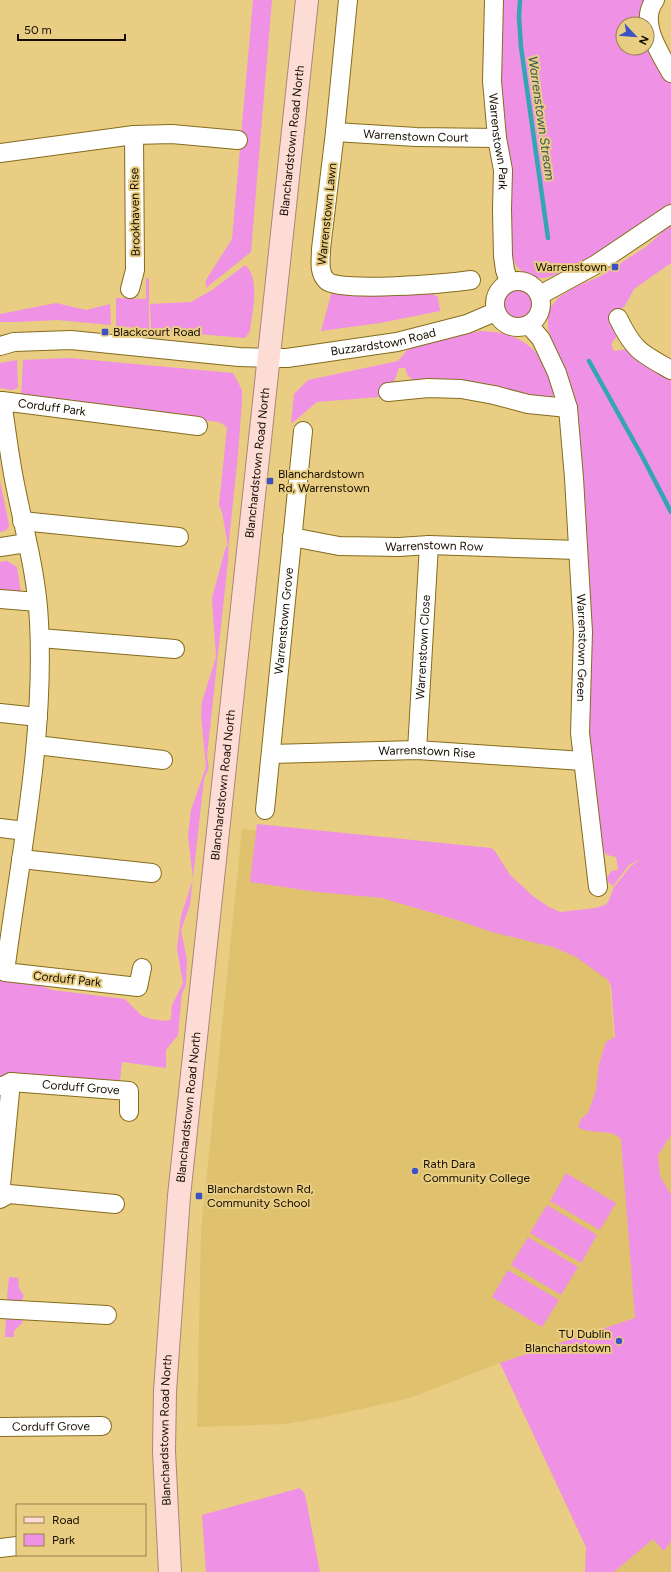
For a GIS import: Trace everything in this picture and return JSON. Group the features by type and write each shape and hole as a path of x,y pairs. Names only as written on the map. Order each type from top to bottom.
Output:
{"main road":[{"name":"Blanchardstown Road North","path":"170,1572 164,1459 165,1391 179,1196 306,0"}],"street":[{"name":"Warrenstown Lawn","path":"348,0 335,132 321,249 320,268 322,274 326,281 340,286 385,287 446,284 471,280"},
{"name":"Warrenstown Park","path":"494,0 492,81 497,138 503,170 503,256 509,282"},
{"path":"655,0 650,8 648,20 651,32 671,73"},
{"name":"Warrenstown Court","path":"335,132 416,137 497,138"},
{"path":"0,153 134,135 170,134 238,140"},
{"name":"Brookhaven Rise","path":"130,289 135,270 134,135"},
{"path":"540,295 595,265 671,214"},
{"path":"516,280 524,281 536,289 540,295 541,302 538,315 529,325 521,328 505,324 499,319 495,312 494,304 498,291 509,282 516,280"},
{"name":"Buzzardstown Road","path":"268,358 316,354 397,342 467,324 495,312"},
{"path":"618,318 628,338 634,346 644,355 671,370"},
{"name":"Warrenstown Green","path":"529,325 541,339 557,372 568,408 583,632 580,733 598,887"},
{"path":"0,346 14,342 71,340 268,358"},
{"path":"388,392 428,388 461,389 494,395 528,404 568,408"},
{"name":"Corduff Park","path":"142,968 138,987 6,972 5,942 21,859 36,745 40,638 38,602 13,478 2,401 198,426"},
{"name":"Warrenstown Grove","path":"265,810 303,431"},
{"path":"22,521 179,536"},
{"name":"Warrenstown Row","path":"292,537 339,546 399,547 429,545 578,550"},
{"path":"0,547 27,543"},
{"name":"Warrenstown Close","path":"417,750 429,545"},
{"path":"0,599 38,602"},
{"path":"40,638 175,649"},
{"path":"0,713 38,717"},
{"path":"36,745 163,760"},
{"name":"Warrenstown Rise","path":"271,754 417,750 583,761"},
{"path":"0,828 25,831"},
{"path":"21,859 152,873"},
{"name":"Corduff Grove","path":"0,1196 6,1084 129,1091 128,1112"},
{"path":"0,1199 9,1194 115,1204"},
{"path":"0,1309 106,1315"},
{"name":"Corduff Grove","path":"0,1427 102,1426"},
{"path":"0,1548 16,1546"}],"shaded area":[{"name":"Rath Dara Community College","path":"242,829 475,853 609,977 619,1110 671,1089 671,1572 585,1572 586,1547 500,1363 410,1398 316,1419 285,1424 197,1427 201,1232"}],"green space":[{"path":"253,0 272,0 251,252 206,288 206,280 232,239"},
{"path":"500,0 647,0 644,16 615,16 615,56 655,55 671,83 671,204 605,248 567,270 551,276 539,278 526,274 516,265 511,257 498,96"},
{"path":"671,224 671,263 634,289 625,306 611,316 619,333 611,344 614,351 628,349 671,376 671,1135 658,1155 660,1176 671,1195 671,1541 664,1551 653,1539 614,1572 585,1572 586,1547 500,1363 635,1318 621,1139 607,1132 589,1131 578,1127 581,1119 588,1113 596,1090 599,1064 606,1042 615,1037 611,986 608,980 576,957 553,947 492,932 382,898 317,892 250,882 257,824 491,848 495,851 510,875 534,897 560,912 595,908 605,905 608,902 614,887 631,866 641,859 629,865 613,886 606,880 611,871 618,870 616,857 607,855 601,848 592,769 589,714 591,604 579,419 573,390 548,329 548,318 550,308 559,297 577,286 601,276 647,246"},
{"path":"245,265 253,278 254,306 250,331 245,338 151,330 150,304 191,302 212,290"},
{"path":"149,278 149,329 116,326 116,298 146,299 146,279"},
{"path":"519,288 530,293 535,304 530,315 519,320 508,315 503,304 508,293"},
{"path":"332,291 429,292 438,297 440,311 380,323 321,331"},
{"path":"56,303 86,310 110,304 111,325 57,320 0,322 0,314"},
{"path":"481,331 503,334 529,346 543,362 554,385 554,395 547,399 415,381 408,376 405,368 399,368 394,382 380,387 379,397 317,402 291,424 294,394 308,380 398,361 408,349"},
{"path":"69,358 233,373 242,390 238,454 228,561 207,756 209,768 204,779 193,879 188,835 191,810 206,767 201,716 202,702 216,657 212,598 226,546 228,547 222,512 219,505 227,427 219,422 21,399 23,360"},
{"path":"17,360 18,388 12,390 0,388 0,363"},
{"path":"0,481 9,525 7,530 0,532"},
{"path":"7,561 17,567 21,593 0,593 0,562"},
{"path":"193,880 190,905 181,930 187,960 186,985 182,993 178,1035 166,1050 166,1068 122,1062 120,1081 0,1078 0,979 29,981 52,990 125,999 142,1016 166,1021 171,1019 172,1005 183,983 177,949 181,916"},
{"path":"566,1173 616,1203 600,1230 550,1201"},
{"path":"547,1205 597,1235 581,1263 530,1233"},
{"path":"528,1237 578,1267 561,1295 511,1265"},
{"path":"508,1270 559,1300 542,1327 492,1297"},
{"path":"9,1277 18,1278 19,1288 24,1296 21,1302 9,1301 7,1298"},
{"path":"23,1316 22,1323 14,1331 14,1337 5,1337 6,1317"},
{"path":"300,1488 305,1494 320,1572 206,1572 202,1515"}],"waterway":[{"name":"Warrenstown Stream","path":"520,0 519,17 521,47 548,238"},
{"name":"Warrenstown Stream","path":"589,361 642,456 671,512"}],"place":[{"name":"Warrenstown","path":"615,267"},
{"name":"Blackcourt Road","path":"105,332"},
{"name":"Blanchardstown Rd, Warrenstown","path":"270,481"},
{"name":"Rath Dara Community College","path":"415,1171"},
{"name":"Blanchardstown Rd, Community School","path":"199,1196"},
{"name":"TU Dublin Blanchardstown","path":"619,1341"}]}
